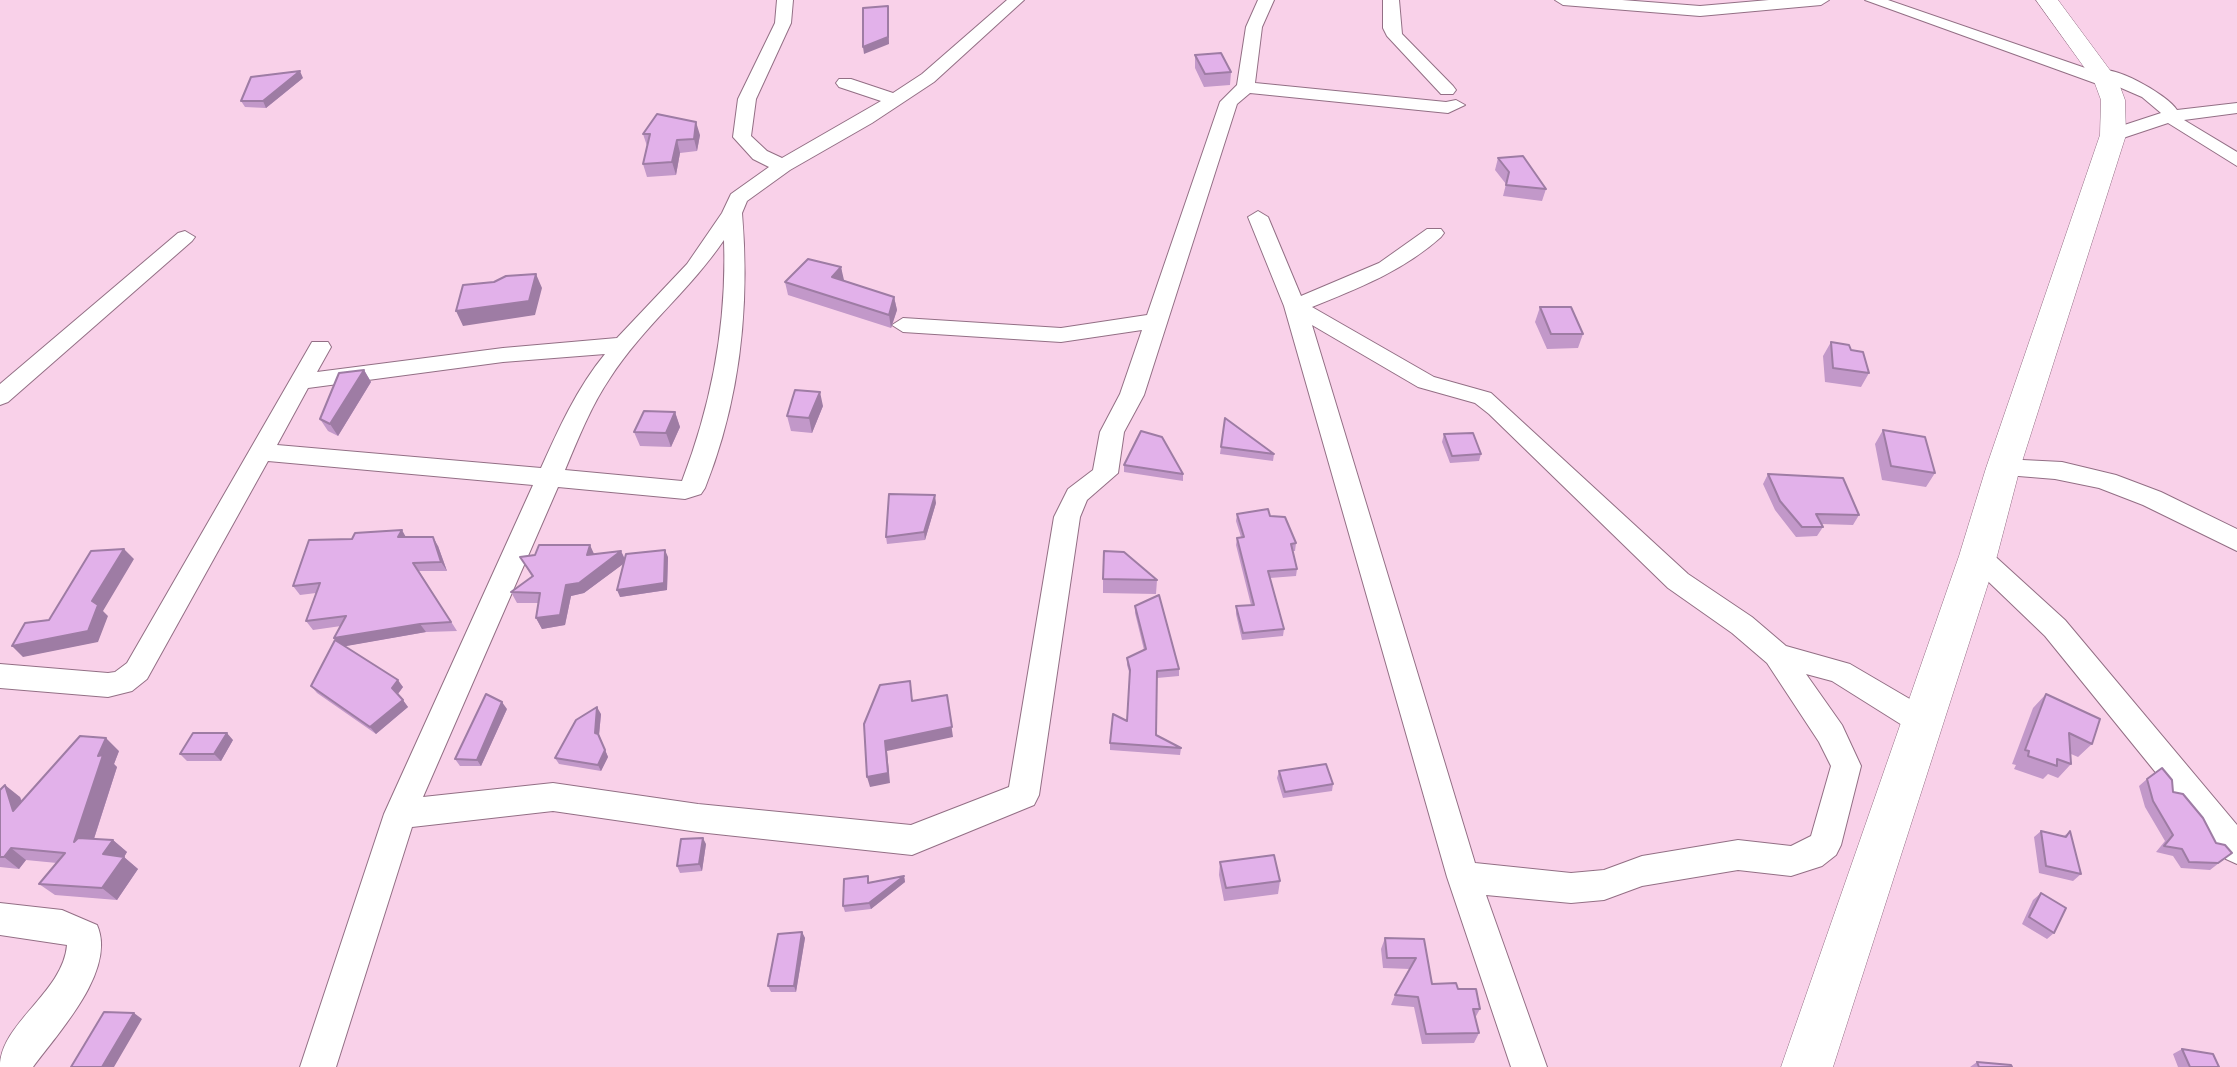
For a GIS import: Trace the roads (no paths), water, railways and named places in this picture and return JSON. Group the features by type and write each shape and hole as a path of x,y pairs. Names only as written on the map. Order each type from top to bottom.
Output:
{"main road":[{"path":"1807,1067 1978,556 2003,468 2113,135 2113,100 2104,77 2047,0"}],"street":[{"path":"783,166 760,155 742,137 747,99 783,23 785,0"},
{"path":"318,1067 400,814 586,397 622,345 644,319 676,290 732,213 738,198 783,166 896,100 948,62 1016,0"},
{"path":"400,814 553,797 698,818 912,840 1023,795 1067,517 1077,495 1105,473 1107,442 1117,417 1132,395 1218,137 1223,113 1229,102 1246,87 1254,27 1266,0"},
{"path":"1246,87 1448,108 1451,97 1395,36 1391,28 1391,0"},
{"path":"1563,0 1700,11 1821,0"},
{"path":"1873,0 2148,93 2168,109 2170,116 2189,132 2237,160"},
{"path":"845,83 896,100"},
{"path":"2113,135 2170,116 2237,108"},
{"path":"258,452 692,488 723,395 732,352 737,262 732,213"},
{"path":"1258,217 1294,306 1464,877 1529,1067"},
{"path":"1294,306 1392,264 1416,251 1434,233"},
{"path":"0,397 185,237"},
{"path":"1294,306 1426,382 1483,398 1678,581 1742,625 1777,655 1831,734 1846,766 1825,845 1810,856 1791,861 1738,855 1642,871 1604,885 1571,888 1464,877"},
{"path":"903,324 1061,335 1156,321"},
{"path":"299,382 503,355 622,345"},
{"path":"0,676 108,685 122,683 137,671 258,452 320,347"},
{"path":"2003,468 2062,471 2093,478 2193,518 2237,541"},
{"path":"1978,556 2055,628 2237,849"},
{"path":"1777,655 1840,672 1921,721"},
{"path":"0,919 62,926 85,936 83,962 77,973 11,1067"}]}
